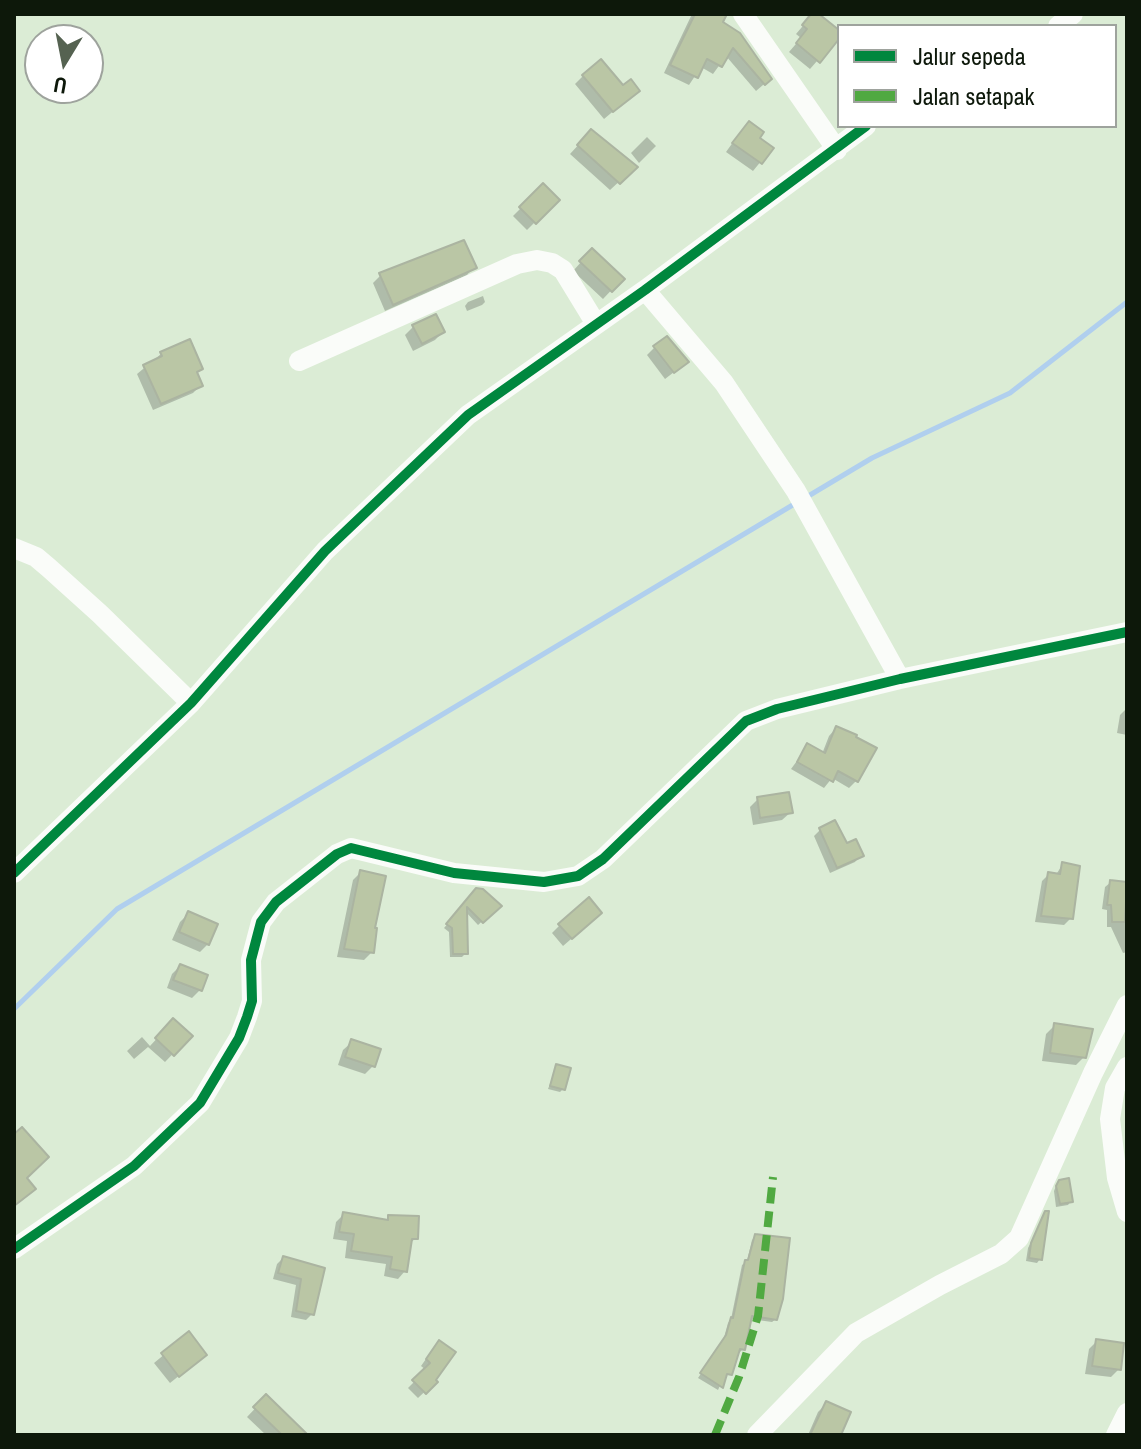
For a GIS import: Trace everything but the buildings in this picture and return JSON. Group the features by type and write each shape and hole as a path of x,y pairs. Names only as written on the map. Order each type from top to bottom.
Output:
{"street":[{"path":"743,14 837,150"},
{"path":"14,873 191,703 325,551 457,425 864,128"},
{"path":"299,361 517,264 537,260 552,263 563,270 596,324"},
{"path":"645,290 724,383 796,491 900,679"},
{"path":"14,548 36,557 49,568 191,703"},
{"path":"14,1249 134,1166 200,1103 239,1038 247,1017 252,1001 251,960 261,922 276,902 337,854 351,848 454,873 544,882 578,876 603,859 746,721 777,709 900,679 1127,632"},
{"path":"757,1435 856,1333 1001,1254 1019,1238 1127,1005"},
{"path":"1127,1067 1115,1088 1110,1119 1117,1178 1127,1212"},
{"path":"1116,1435 1127,1413"}],"waterway":[{"path":"805,498 872,458 1010,393 1127,302"},
{"path":"14,1009 117,909 796,503"}],"marked path":[{"path":"715,1435 739,1377 758,1316 773,1177"}],"cycle path":[{"path":"14,873 191,703 325,551 468,415 645,290 863,128"},
{"path":"14,1249 134,1166 200,1103 239,1038 247,1017 252,1001 251,960 261,922 276,902 337,854 351,848 454,873 544,882 578,876 603,859 746,721 777,709 900,679 1127,632"}]}
